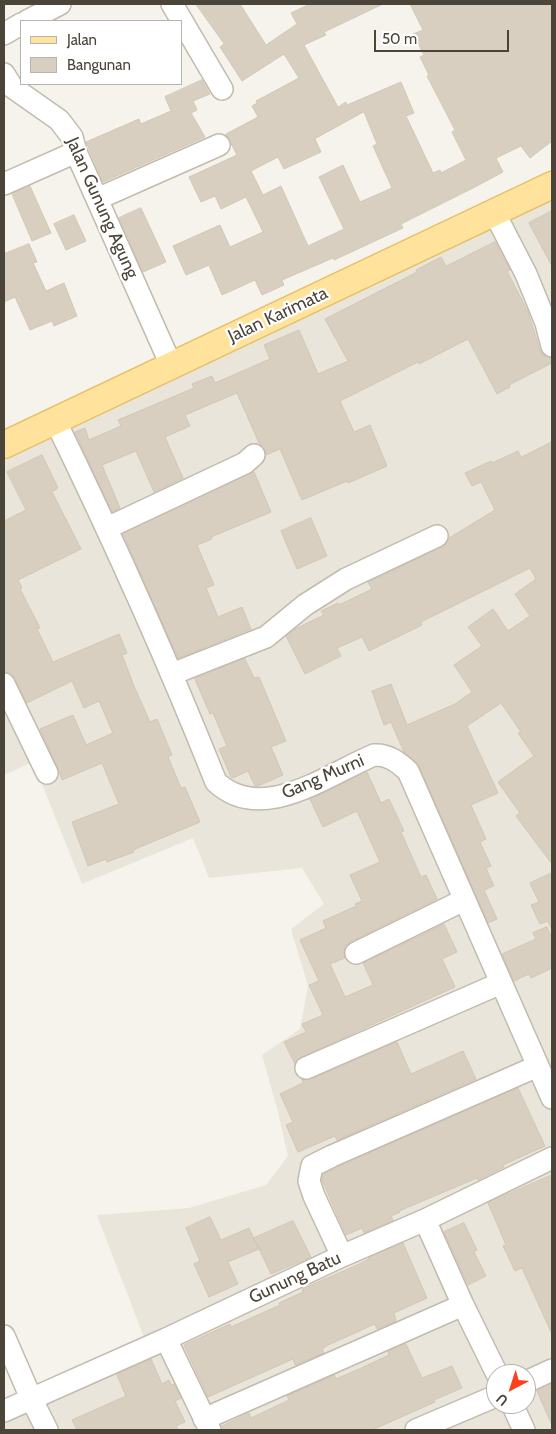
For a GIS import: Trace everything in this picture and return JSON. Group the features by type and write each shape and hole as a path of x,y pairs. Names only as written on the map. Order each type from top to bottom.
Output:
{"main road":[{"name":"Jalan Karimata","path":"4,445 552,185"}],"street":[{"path":"29,20 60,4"},
{"path":"172,4 181,20"},
{"path":"182,21 222,89"},
{"path":"4,34 20,25"},
{"name":"Jalan Gunung Agung","path":"4,74 12,87 59,120 72,137 76,152 171,365"},
{"path":"97,199 219,145"},
{"path":"4,184 76,152"},
{"path":"494,212 526,274 546,323 552,346"},
{"name":"Gang Murni","path":"55,420 107,528 172,674 216,782 232,793 267,799 294,793 374,755 383,754 408,771 552,1098"},
{"path":"107,528 245,463 254,455"},
{"path":"172,674 266,636 305,605 346,579 437,536"},
{"path":"4,684 47,773"},
{"path":"356,953 464,900"},
{"path":"306,1068 501,983"},
{"path":"342,1256 309,1181 312,1166 538,1066"},
{"name":"Gunung Batu","path":"4,1411 166,1339 342,1256 425,1220 552,1158"},
{"path":"425,1220 492,1364"},
{"path":"166,1339 207,1425 463,1305"},
{"path":"4,1336 31,1398 48,1430"},
{"path":"536,1377 552,1370"},
{"path":"416,1430 486,1400"},
{"path":"517,1414 524,1430"}],"shaded area":[{"path":"552,188 552,1430 4,1430 4,1418 150,1353 97,1215 189,1208 266,1185 288,1156 262,1055 300,1029 308,986 291,929 324,904 302,868 209,878 193,838 82,884 33,762 4,775 4,451"}],"building":[{"path":"196,4 240,4 266,45 297,24 291,13 310,4 383,4 324,32 326,35 304,45 338,107 346,102 347,105 401,82 414,113 406,116 433,173 440,170 441,173 466,160 452,132 455,130 427,76 429,75 420,57 424,55 413,34 423,30 410,4 552,4 552,141 530,158 521,146 496,158 503,172 401,224 403,228 334,260 333,258 282,280 284,285 262,295 255,280 222,295 209,265 186,275 173,246 220,225 230,247 263,232 246,197 221,209 215,196 201,202 189,177 237,155 226,134 258,117 252,106 257,103 256,101 299,78 284,54 242,81 220,47 224,44","holes":["364,112 377,144 373,146 392,188 360,202 343,165 319,177 344,229 308,246 281,186 263,195 251,171 278,157 284,169 321,152 315,139"]},
{"path":"202,80 210,94 193,101 197,110 191,113 205,137 103,182 86,142 139,119 141,124 171,111 165,97"},
{"path":"30,186 51,233 32,241 12,194"},
{"path":"141,208 166,262 143,272 119,218"},
{"path":"552,211 552,266 529,223"},
{"path":"74,215 86,241 66,250 54,224"},
{"path":"495,242 510,270 507,271 528,312 540,350 543,355 552,358 552,363 509,385 510,387 497,394 468,339 340,401 354,432 370,425 387,466 302,500 280,449 266,455 264,447 259,443 237,393 185,415 190,426 165,437 183,478 154,492 136,451 102,465 120,508 112,512 75,432 85,428 89,440 121,426 118,420 194,388 192,384 212,376 215,383 270,359 264,345 299,330 318,374 348,361 325,319 417,272 416,270 441,257 446,266"},
{"path":"29,244 37,262 33,263 46,291 64,283 77,316 54,326 52,321 30,330 15,297 4,302 4,254"},
{"path":"552,442 552,864 516,816 520,813 498,782 534,756 518,733 521,732 501,703 467,726 498,793 471,805 486,839 480,842 491,866 486,868 494,886 484,890 497,919 488,923 419,766 404,752 391,722 384,725 372,691 391,684 407,725 455,704 472,692 454,665 482,646 468,627 493,609 508,631 530,616 515,594 536,579 530,568 421,622 422,625 369,651 362,637 337,648 341,656 305,674 286,636 295,629 324,615 321,611 338,603 339,605 372,589 368,582 444,546 449,538 495,510 481,482 472,486 465,473 518,451 521,457"},
{"path":"42,455 58,488 52,492 81,549 18,580 22,588 20,589 40,628 37,629 53,662 119,634 127,653 122,655 134,686 150,722 157,719 172,755 168,757 181,788 185,787 200,822 133,850 134,852 107,862 106,859 88,866 72,822 119,804 102,763 62,780 40,729 73,715 86,745 113,733 99,701 84,708 72,681 27,703 15,678 11,673 4,672 4,521 26,510 7,472"},
{"path":"254,472 271,512 211,537 212,539 197,545 214,585 206,588 218,617 242,607 251,629 178,658 123,534"},
{"path":"311,518 327,556 297,569 281,531"},
{"path":"245,659 254,678 259,677 286,741 271,747 283,775 258,786 255,786 248,771 233,778 231,777 219,749 227,746 213,713 210,714 195,679"},
{"path":"367,772 381,803 389,799 404,831 401,832 421,877 426,875 437,899 350,942 345,946 345,958 330,964 345,997 373,985 363,963 444,924 457,952 442,959 455,987 301,1057 295,1064 284,1042 306,1032 302,1024 323,1015 309,985 319,981 300,940 326,928 323,921 356,906 355,904 362,901 350,875 380,862 357,811 323,827 310,799"},
{"path":"552,873 552,931 548,921 540,924 531,905 539,902 530,883"},
{"path":"547,927 552,938 552,968 531,978 529,974 514,981 502,954 536,939 533,933"},
{"path":"397,1042 411,1074 463,1051 476,1079 337,1140 335,1136 298,1152 286,1125 293,1122 280,1094 303,1083 302,1079 311,1079"},
{"path":"518,1088 545,1146 503,1165 504,1167 478,1180 477,1178 399,1211 391,1216 393,1220 364,1233 362,1228 346,1235 322,1180 323,1174"},
{"path":"552,1175 552,1334 522,1268 515,1271 503,1246 506,1245 488,1203"},
{"path":"210,1217 221,1240 249,1228 259,1249 228,1262 238,1284 209,1297 194,1264 200,1261 186,1228"},
{"path":"293,1221 311,1257 271,1274 254,1238"},
{"path":"464,1223 477,1250 474,1252 486,1276 468,1285 444,1232"},
{"path":"403,1243 427,1298 394,1313 396,1321 377,1329 375,1324 328,1345 322,1349 324,1353 295,1365 293,1359 208,1397 184,1345 230,1324 231,1327 280,1305 279,1303 303,1292 302,1289"},
{"path":"406,1344 422,1378 452,1366 462,1388 372,1430 222,1430 222,1426 249,1413 251,1418 289,1400 287,1396 334,1375 336,1379 359,1369 389,1355 388,1352"},
{"path":"151,1359 162,1384 169,1380 171,1385 174,1384 181,1398 175,1401 185,1422 176,1426 178,1430 77,1430 72,1420 126,1396 117,1375"},
{"path":"552,1384 552,1425 537,1391"}]}
